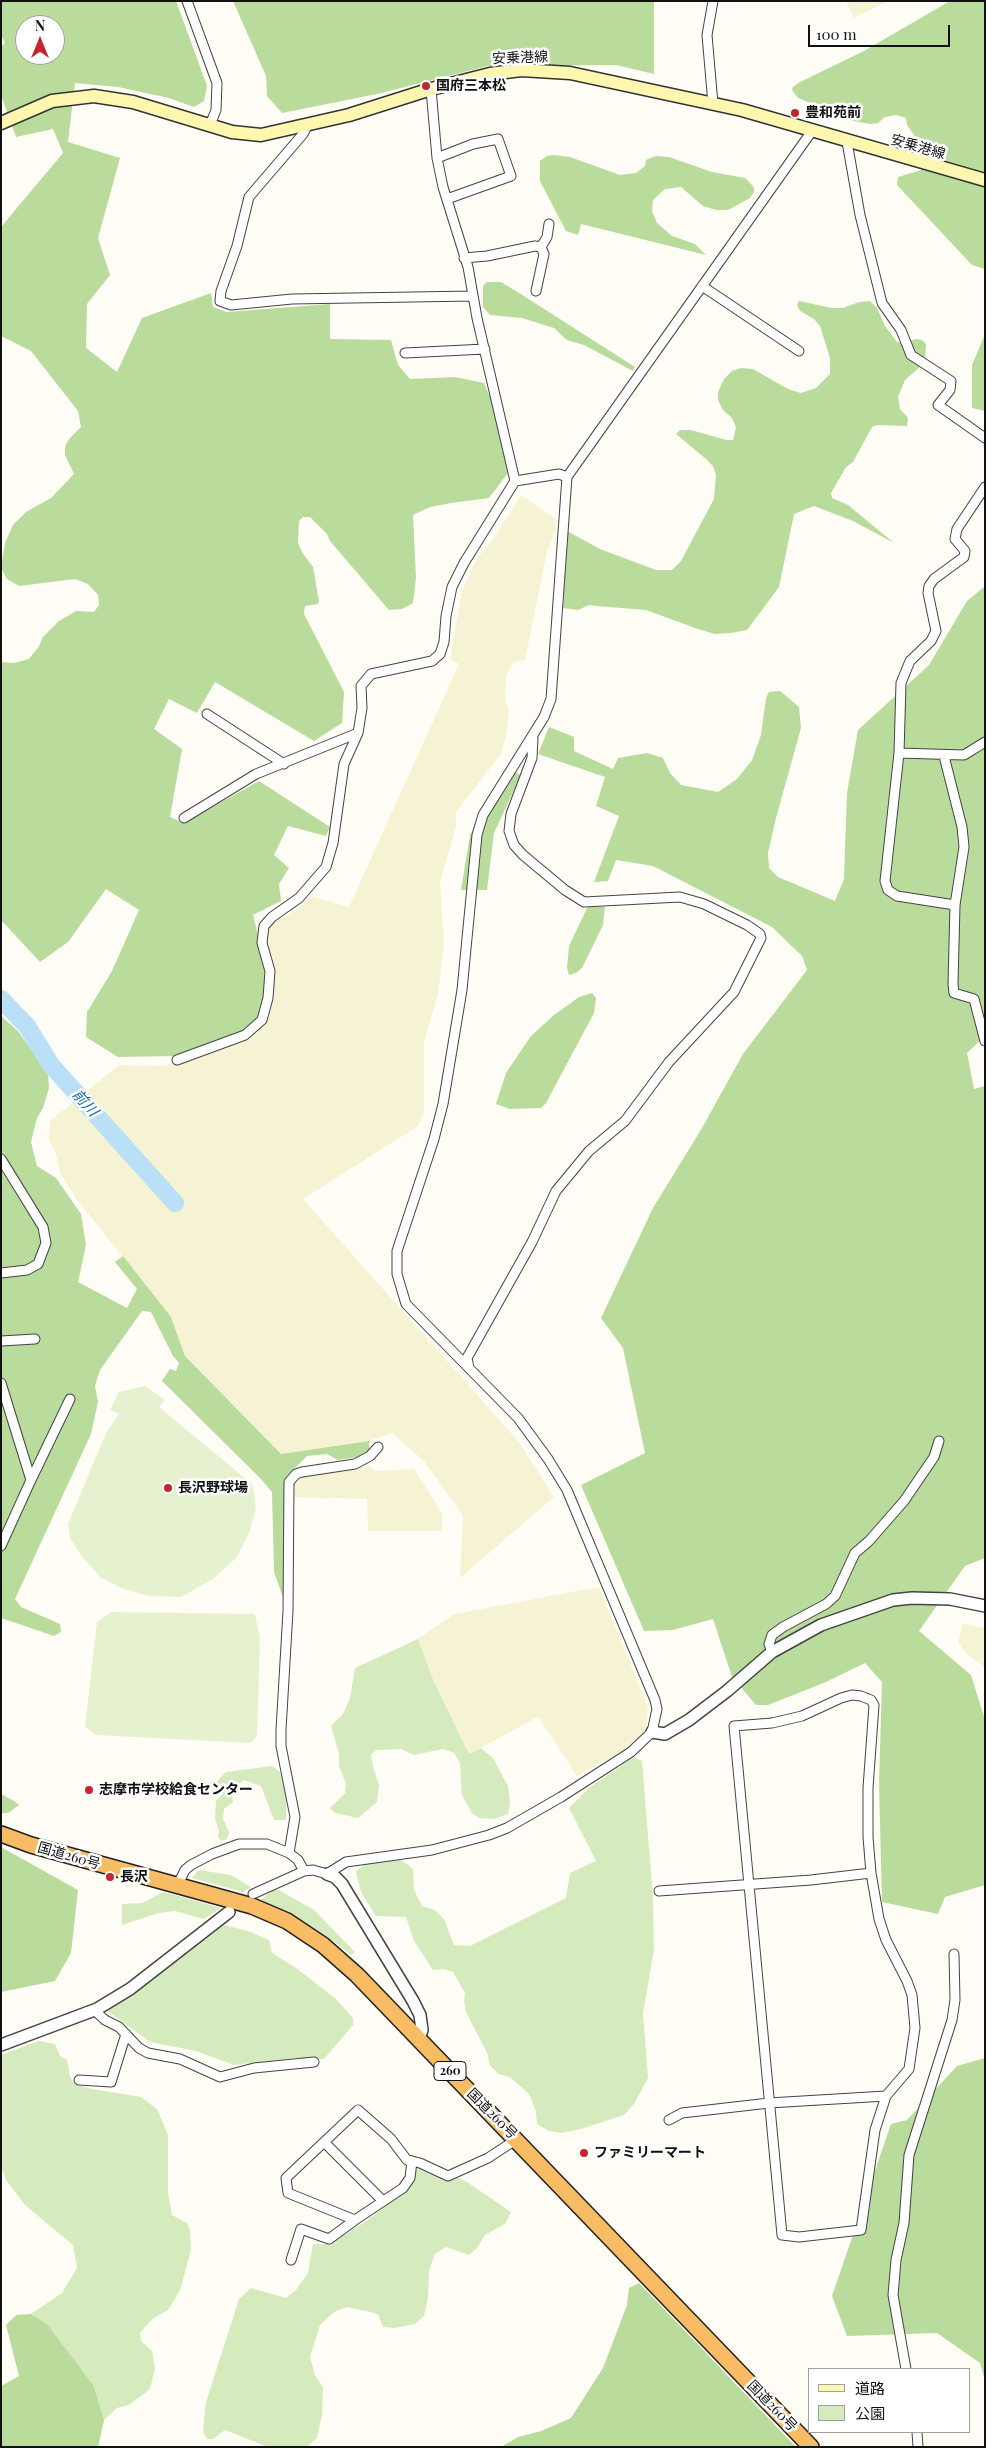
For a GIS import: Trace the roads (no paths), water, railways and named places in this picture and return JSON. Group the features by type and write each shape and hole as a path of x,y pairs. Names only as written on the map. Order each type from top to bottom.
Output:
{"highway":[{"name":"国道260号","path":"1,1834 31,1845 252,1906 287,1921 323,1945 357,1975 517,2139 811,2447"}],"main road":[{"name":"安乗港線","path":"1,122 52,101 94,96 133,102 232,132 261,135 349,115 431,89 490,74 520,70 540,71 570,73 742,110 812,132 985,180"}],"street":[{"path":"187,1 217,83 216,110 210,125"},
{"path":"713,1 707,34 713,104"},
{"path":"177,1060 244,1035 262,1020 268,998 270,971 262,943 264,926 272,917 299,898 326,867 334,834 344,764 358,733 362,708 361,686 371,674 432,661 440,654 444,642 446,616 452,587 515,481 464,258 437,158 431,89"},
{"path":"308,124 303,134 249,197 237,246 221,291 220,301 230,305 292,299 473,296"},
{"path":"327,1874 346,1862 455,1845 506,1828 631,1752 652,1732 656,1710 655,1700 567,1490 548,1459 518,1418 406,1304 397,1274 397,1251 434,1139 443,1104 462,990 477,835 484,815 544,717 551,699 563,506 567,477 812,132"},
{"path":"437,158 473,144 498,139 511,176 447,199"},
{"path":"847,142 860,215 882,303 901,330 911,355 951,381 950,390 938,405 985,438"},
{"path":"541,247 547,237 549,224"},
{"path":"464,258 534,246 541,247"},
{"path":"536,291 544,254 541,247"},
{"path":"702,286 799,351"},
{"path":"405,353 484,349"},
{"path":"515,481 559,474 567,477"},
{"path":"955,905 897,896 888,890 885,881 899,753 900,703 905,670 910,661 931,641 936,631 928,593 929,586 934,579 964,557 965,550 955,540 957,529 985,487"},
{"path":"206,714 284,764"},
{"path":"184,818 256,774 358,733"},
{"path":"469,1368 467,1358 532,1242 556,1191 589,1151 625,1121 669,1062 734,992 761,938 760,934 747,925 704,904 680,897 584,902 523,855 514,845 509,831 511,814 532,758 533,735"},
{"path":"899,753 944,756 964,755 985,742"},
{"path":"944,756 962,827 964,847 955,905 954,993 974,999 985,1041"},
{"path":"1,1159 43,1227 46,1243 38,1264 27,1270 1,1273"},
{"path":"1,1341 35,1339"},
{"path":"1,1383 31,1480"},
{"path":"1,1546 70,1399"},
{"path":"772,1652 769,1644 772,1635 826,1604 835,1596 855,1553 869,1541 904,1501 934,1457 940,1441"},
{"path":"290,1853 294,1817 281,1746 288,1611 289,1482 296,1474 302,1472 355,1464 370,1456 378,1447"},
{"path":"652,1732 665,1734 689,1720 727,1691 772,1652 821,1626 893,1600 931,1597 985,1606"},
{"path":"852,1695 872,1700 875,1713 868,1788 870,1873 879,1919 886,1940 907,1981 915,2009 915,2028 909,2069 886,2096 875,2130 861,2230 799,2237 782,2235 768,2103 734,1726 772,1723 802,1716 852,1695"},
{"path":"177,1886 185,1870 191,1865 212,1854 239,1844 267,1844 290,1853 298,1860 304,1871"},
{"path":"253,1894 304,1871 313,1870 327,1874 342,1884 420,2015 422,2030 419,2040"},
{"path":"659,1891 749,1883 812,1880 870,1873"},
{"path":"1,2045 94,2010 130,1989 229,1912"},
{"path":"906,2368 893,2295 896,2260 904,2223 909,2155 952,2020 955,2000 954,1954"},
{"path":"94,2010 126,2034 139,2048 148,2053 180,2059 220,2077 254,2068 314,2062"},
{"path":"79,2080 111,2082 126,2034"},
{"path":"669,2120 682,2113 768,2103 886,2096"},
{"path":"355,2220 288,2193 286,2178 358,2110 391,2139 407,2160 448,2176 455,2175 472,2163 504,2148 517,2139"},
{"path":"324,2142 383,2201"},
{"path":"291,2260 301,2229 329,2239 403,2188 410,2178 412,2161"},
{"path":"917,2433 918,2447"}],"waterway":[{"name":"前川","path":"1,999 27,1026 51,1065 175,1203"}],"place":[{"name":"国府三本松","path":"426,86"},
{"name":"豊和苑前","path":"795,113"},
{"name":"長沢野球場","path":"168,1488"},
{"name":"志摩市学校給食センター","path":"89,1790"},
{"name":"長沢","path":"110,1877"},
{"name":"ファミリーマート","path":"584,2153"}]}
